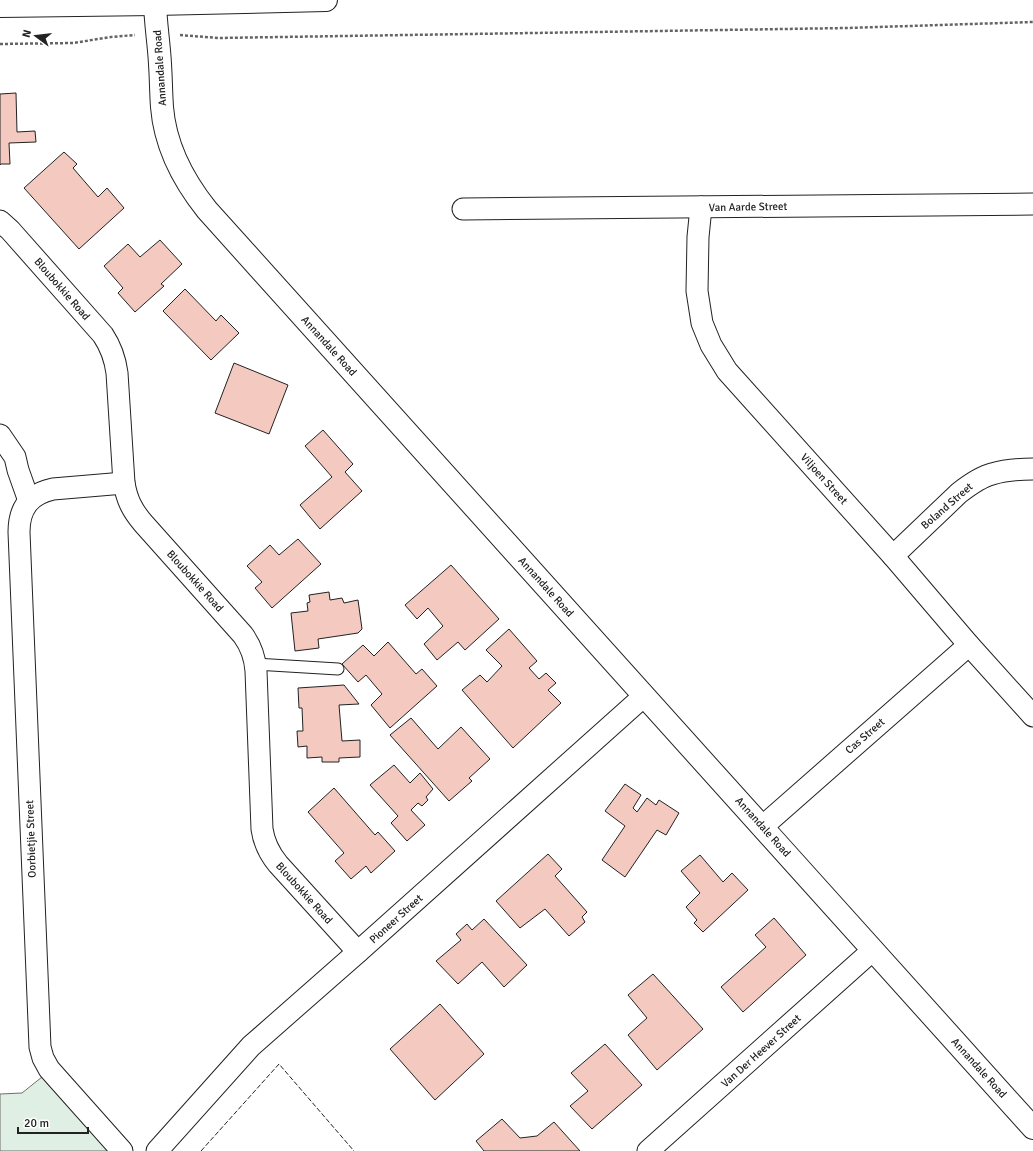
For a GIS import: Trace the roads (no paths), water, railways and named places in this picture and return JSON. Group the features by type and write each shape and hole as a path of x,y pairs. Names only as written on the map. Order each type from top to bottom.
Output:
{"street":[{"path":"0,6 326,0"},
{"name":"Annandale Road","path":"155,2 161,72 162,108 170,146 178,166 194,193 207,210 1033,1128"},
{"name":"Van Aarde Street","path":"463,209 1033,204"},
{"name":"Viljoen Street","path":"701,207 698,237 697,291 702,323 711,345 727,370 893,556 968,645 1033,716"},
{"name":"Bloubokkie Road","path":"0,220 103,335 112,352 116,372 124,483 130,505 136,515 243,635 249,644 255,664 262,829 268,850 278,864 358,952"},
{"path":"0,435 15,457 29,501 44,491 53,489 124,483"},
{"name":"Boland Street","path":"893,556 970,484 991,474 1012,470 1033,469"},
{"name":"Oorbietjie Street","path":"29,501 24,507 21,515 19,532 40,1047 43,1058 49,1069 122,1151"},
{"name":"Cas Street","path":"762,827 968,645"},
{"name":"Pioneer Street","path":"159,1150 251,1046 644,696"},
{"name":"Van Der Heever Street","path":"648,1151 873,950"}],"lane":[{"path":"255,664 338,669"}]}
